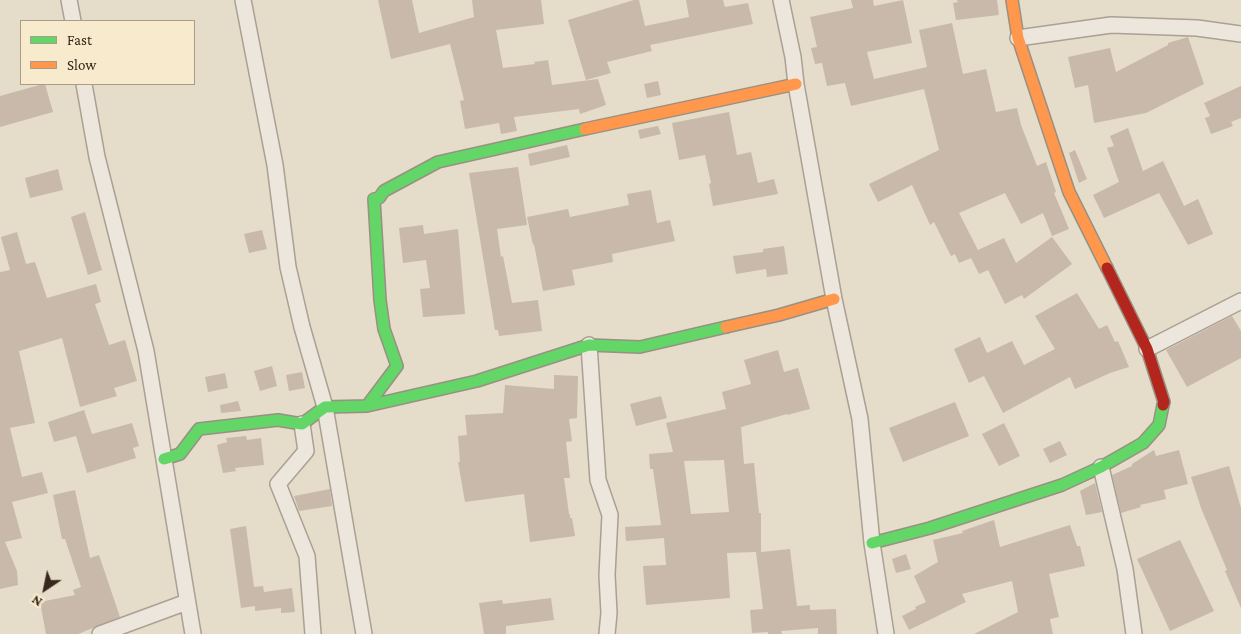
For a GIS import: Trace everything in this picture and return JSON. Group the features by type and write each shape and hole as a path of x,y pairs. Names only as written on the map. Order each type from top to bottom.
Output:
{"street":[{"path":"69,0 72,20"},
{"path":"244,0 275,165 288,267 302,327 325,407 364,634"},
{"path":"781,0 793,57 796,84 834,299 860,419 872,543 886,634"},
{"path":"872,543 930,528 1053,488 1101,467 1143,443 1159,425 1164,402 1147,349 1069,192 1018,38 1012,0"},
{"path":"1018,38 1111,25 1197,28 1241,34"},
{"path":"367,406 397,366 384,329 380,300 374,199 379,198 384,191 438,162 528,140 796,84"},
{"path":"84,85 97,157 146,351 193,634"},
{"path":"164,459 180,454 199,429 278,420 302,424 325,407 367,406 477,381 589,345 640,348 780,315 834,299"},
{"path":"1147,349 1241,302"},
{"path":"589,345 598,480 610,515 607,634"},
{"path":"302,424 306,451 278,484 307,556 313,634"},
{"path":"1101,467 1125,569 1134,634"},
{"path":"100,634 187,602"}],"building":[{"path":"378,0 412,0 419,33 474,17 472,0 541,0 544,24 496,30 503,68 535,64 534,62 548,60 552,85 598,79 606,105 580,114 579,109 514,117 517,131 501,134 499,123 465,129 460,101 464,100 450,44 391,59"},
{"path":"639,0 645,26 689,17 686,0 723,0 725,7 748,3 753,24 650,45 652,51 607,62 611,73 586,80 568,20"},
{"path":"851,0 873,0 874,6 903,0 912,43 867,52 874,79 927,67 919,30 952,23 963,74 986,69 996,112 1017,108 1021,125 1037,166 1046,162 1056,192 1054,193 1069,229 1052,236 1043,213 1021,224 1005,193 959,213 978,250 1004,238 1016,263 1052,237 1072,264 1024,299 1022,295 1005,304 988,270 979,274 971,258 959,263 955,254 951,256 934,222 930,225 912,185 878,202 869,184 939,150 924,89 851,106 845,83 827,86 822,63 815,64 811,48 817,47 810,17 853,8"},
{"path":"957,0 997,0 999,15 956,20 953,3 958,2"},
{"path":"1188,37 1204,84 1146,113 1094,123 1088,85 1075,88 1068,57 1110,48 1116,72 1168,45 1168,43"},
{"path":"658,81 661,95 647,98 644,84"},
{"path":"45,85 53,112 0,127 0,96"},
{"path":"1241,86 1241,118 1231,122 1233,126 1211,134 1205,118 1210,116 1204,103"},
{"path":"729,112 737,155 751,152 758,183 774,179 778,194 713,206 709,184 711,183 705,155 679,160 672,123"},
{"path":"658,126 661,134 640,139 638,130"},
{"path":"1128,128 1143,171 1163,161 1184,206 1198,199 1213,234 1188,245 1159,193 1104,218 1093,195 1119,182 1107,148 1114,146 1110,136"},
{"path":"567,145 570,157 530,166 528,154"},
{"path":"1075,150 1087,179 1079,183 1069,153"},
{"path":"518,167 527,225 497,229 501,257 503,256 512,303 538,300 542,331 499,336 498,330 495,330 469,173"},
{"path":"58,169 63,190 30,198 25,178"},
{"path":"651,190 657,223 670,220 675,241 612,254 613,262 572,270 575,285 543,291 527,217 568,209 570,217 629,205 627,194"},
{"path":"85,212 102,270 88,275 71,217"},
{"path":"423,225 424,234 458,229 465,314 423,317 420,289 430,288 426,260 403,263 399,228"},
{"path":"262,230 267,249 249,253 244,234"},
{"path":"17,232 26,264 35,262 47,298 96,284 101,302 95,304 109,345 125,340 137,381 114,388 117,396 80,407 62,338 19,351 35,423 10,428 22,477 42,472 48,493 12,502 22,538 5,542 17,571 18,585 0,589 0,272 10,270 1,237"},
{"path":"784,246 788,274 767,277 766,269 736,274 733,256 763,252 763,249"},
{"path":"1077,293 1099,329 1107,325 1115,342 1118,341 1129,367 1110,373 1075,389 1070,377 1003,413 984,376 969,383 954,349 980,337 987,353 1012,341 1024,365 1055,349 1035,316"},
{"path":"1232,316 1241,331 1241,358 1187,387 1166,350"},
{"path":"778,350 784,372 798,368 810,409 741,427 744,464 754,463 759,513 761,513 761,552 790,549 797,606 810,605 810,610 836,609 837,634 818,634 818,628 781,631 782,634 768,634 768,632 752,633 750,610 763,609 756,552 727,553 730,598 646,605 643,566 666,565 664,538 626,541 625,527 661,525 653,469 650,469 649,454 673,452 666,423 726,409 722,392 751,384 744,360","holes":["724,460 729,512 691,514 684,461"]},
{"path":"272,366 277,386 260,391 254,371"},
{"path":"302,372 305,388 289,391 286,375"},
{"path":"225,373 228,388 208,392 205,377"},
{"path":"554,375 578,376 577,418 569,419 572,441 566,442 570,478 564,478 569,514 570,518 572,518 575,536 530,542 524,494 465,502 458,462 460,462 458,436 467,435 465,415 503,413 505,385 554,389"},
{"path":"661,396 667,418 636,426 630,404"},
{"path":"238,401 241,411 221,413 220,405"},
{"path":"955,402 969,436 903,462 889,428"},
{"path":"84,410 92,434 132,423 139,446 133,448 136,458 87,473 76,436 54,442 48,422"},
{"path":"1004,423 1020,456 999,466 982,434"},
{"path":"246,436 247,440 261,438 264,465 235,468 236,471 223,473 217,445 227,442 226,438"},
{"path":"1060,441 1067,455 1050,463 1043,449"},
{"path":"1154,450 1156,456 1179,450 1188,484 1164,490 1166,499 1140,505 1141,507 1121,513 1112,475 1132,466 1132,464"},
{"path":"1229,466 1241,508 1241,608 1225,571 1227,570 1201,508 1191,477"},
{"path":"1095,483 1102,512 1086,515 1080,491"},
{"path":"330,489 332,506 299,511 294,496"},
{"path":"75,490 90,558 99,555 120,617 78,634 46,634 40,602 75,595 73,590 81,587 65,539 62,539 53,495"},
{"path":"994,520 1000,547 1070,525 1077,546 1080,546 1085,566 1049,574 1059,617 1050,619 1053,634 974,634 1018,612 1012,581 962,594 966,602 909,630 902,616 926,602 914,576 938,562 933,540 963,533 962,531"},
{"path":"246,526 254,587 263,586 264,592 292,588 295,612 281,613 281,608 255,611 255,606 241,608 230,529"},
{"path":"1180,540 1214,611 1170,631 1137,559"},
{"path":"906,554 911,569 896,573 892,559"},
{"path":"551,598 554,620 506,626 506,634 484,634 479,603 502,600 503,604"}],"traffic: fast":[{"path":"367,406 397,366 384,329 380,300 374,199 379,198 384,191 438,162 585,129"},
{"path":"164,459 180,454 199,429 278,420 302,424 325,407 367,406 477,381 589,345 640,347 726,327"},
{"path":"872,543 930,528 1062,485 1101,467 1143,443 1159,425 1163,405"}],"traffic: slow":[{"path":"1012,0 1018,38 1069,192 1107,268"},
{"path":"585,129 796,84"},
{"path":"726,327 779,315 834,299"}],"traffic: jam":[{"path":"1107,268 1147,349 1164,402 1163,405"}]}
